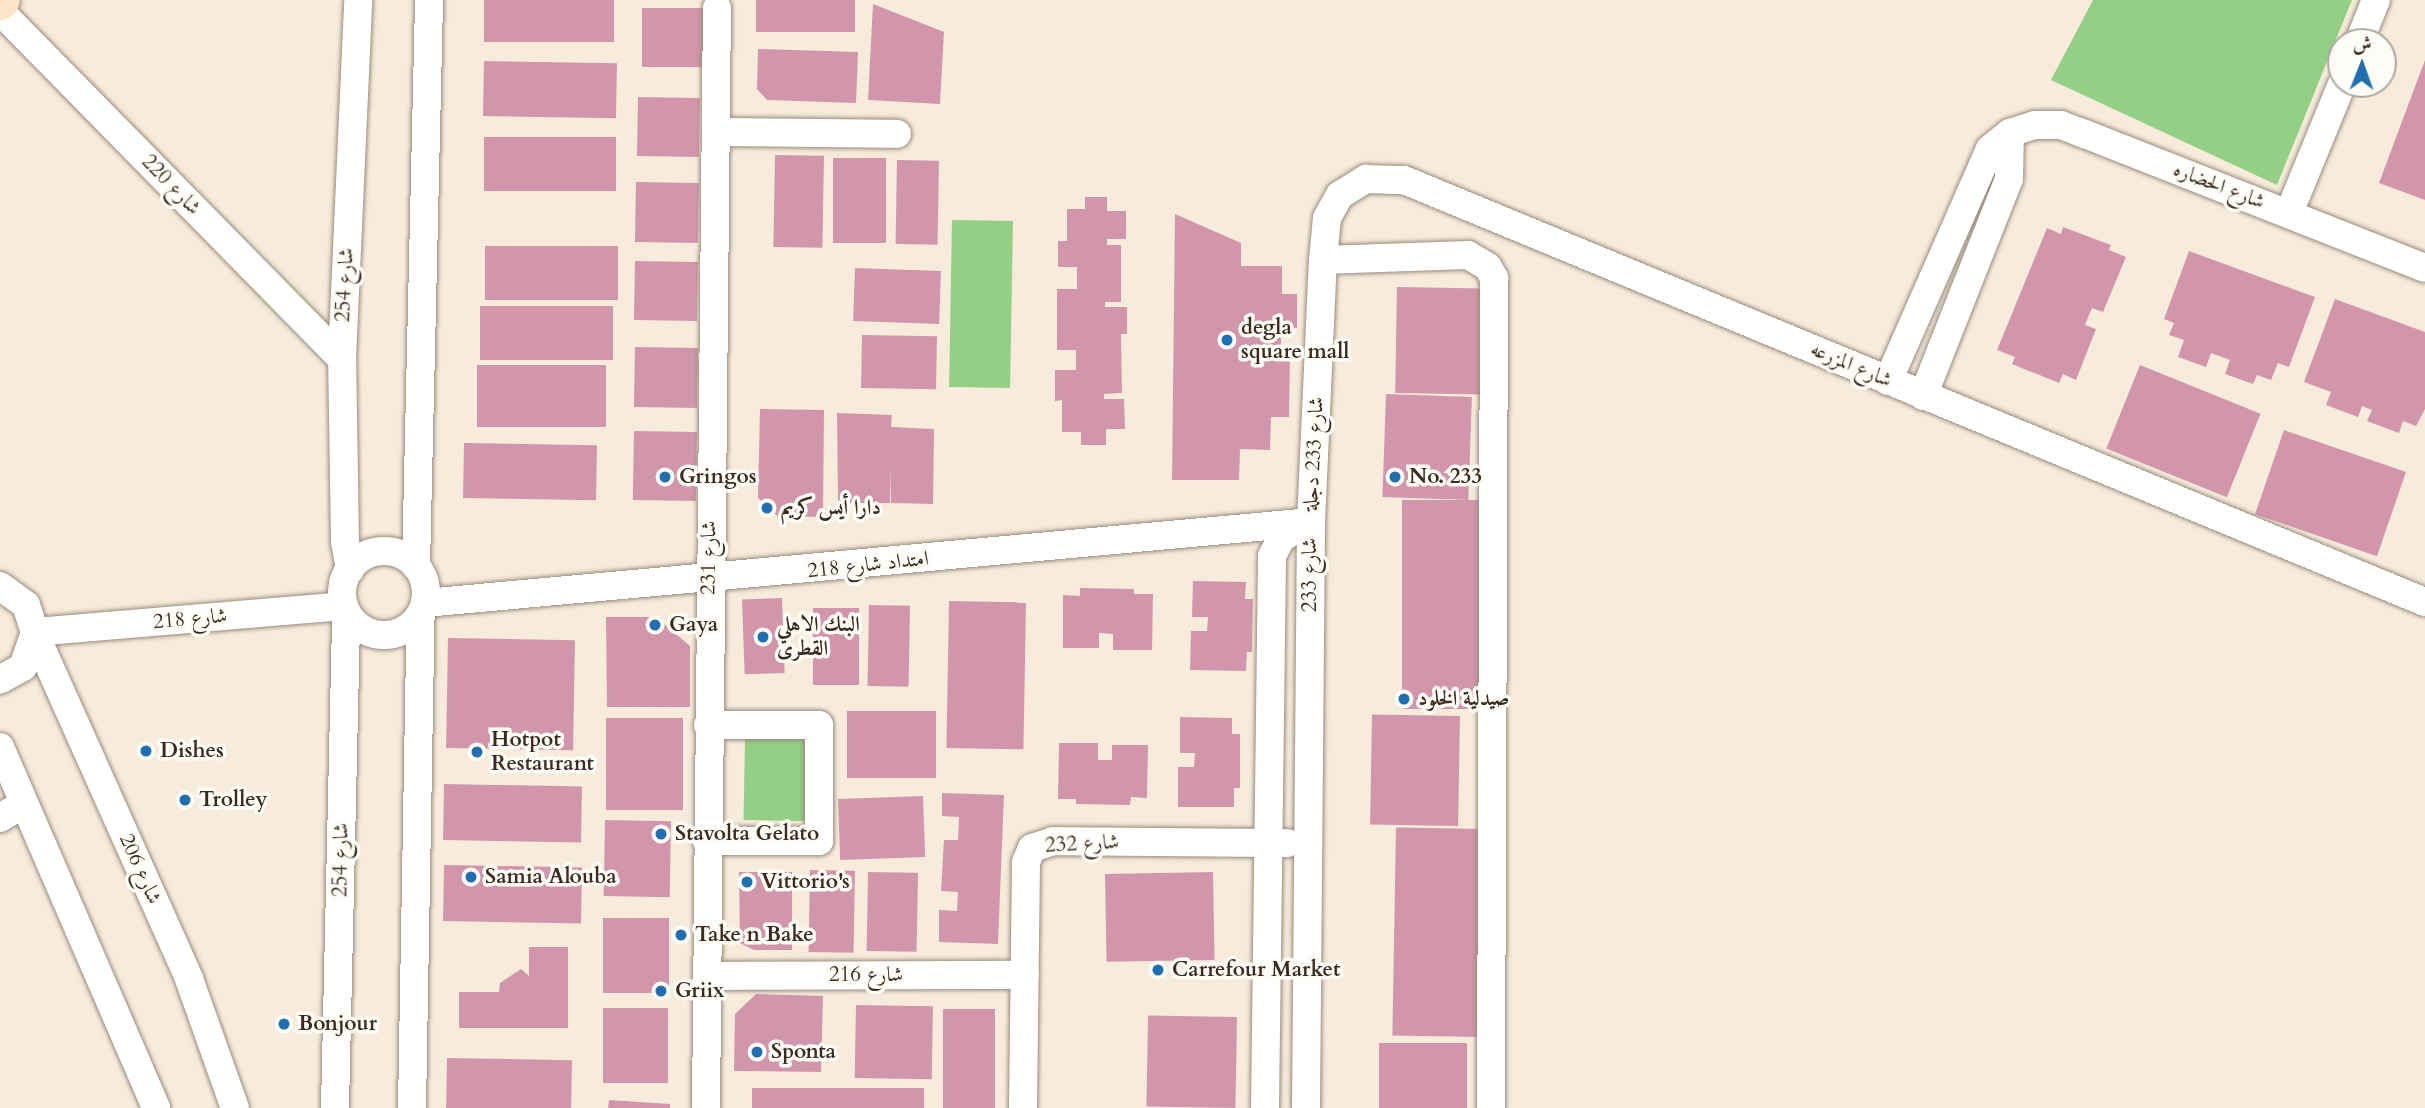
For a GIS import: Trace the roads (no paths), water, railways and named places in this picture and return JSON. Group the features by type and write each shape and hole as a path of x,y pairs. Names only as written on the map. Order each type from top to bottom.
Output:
{"street":[{"name":"شارع 254","path":"350,570 345,542 342,359 358,0"},
{"path":"416,566 429,0"},
{"path":"2365,28 2376,0"},
{"name":"شارع 231","path":"706,1108 708,580 717,8"},
{"name":"شارع 220","path":"0,11 342,359"},
{"path":"2289,213 2336,98"},
{"name":"شارع الحضاره","path":"2010,133 2035,125 2061,125 2425,268"},
{"path":"716,132 897,134"},
{"path":"1888,381 1982,164 1990,149 2010,133"},
{"path":"1923,396 2009,179 2013,156 2010,133"},
{"name":"شارع المزرعه","path":"1323,260 1327,218 1340,195 1366,179 1404,180 2425,602"},
{"path":"1323,260 1468,255 1488,267 1494,278 1491,1108"},
{"name":"شارع 233 دجلة","path":"1311,522 1323,260"},
{"name":"امتداد شارع 218","path":"423,608 1311,522"},
{"name":"شارع 233","path":"1265,1108 1272,556 1281,538 1311,522 1306,1108"},
{"path":"412,1108 423,608 423,577 407,558 382,552 358,561 344,581 345,609 361,628 383,635 405,630 423,608"},
{"name":"شارع 206","path":"2,585 26,605 35,633 189,979 235,1108"},
{"name":"شارع 254","path":"335,1108 345,609"},
{"name":"شارع 218","path":"35,633 345,609"},
{"path":"0,680 23,667 35,633"},
{"path":"707,841 819,841 819,725 708,724"},
{"path":"0,747 12,811 145,1101"},
{"name":"شارع 232","path":"1023,1108 1026,863 1038,843 1310,843"},
{"name":"شارع 216","path":"707,976 1024,975"}],"place":[{"name":"degla square mall","path":"1227,340"},
{"name":"Gringos","path":"665,477"},
{"name":"No. 233","path":"1395,477"},
{"name":"دارا أيس كريم","path":"767,508"},
{"name":"Gaya","path":"655,625"},
{"name":"البنك الاهلي القطرى","path":"763,637"},
{"name":"صيدلية الخلود","path":"1404,699"},
{"name":"Dishes","path":"146,751"},
{"name":"Hotpot Restaurant","path":"477,752"},
{"name":"Trolley","path":"185,800"},
{"name":"Stavolta Gelato","path":"661,834"},
{"name":"Samia Alouba","path":"471,877"},
{"name":"Vittorio's","path":"747,882"},
{"name":"Take n Bake","path":"681,935"},
{"name":"Carrefour Market","path":"1158,970"},
{"name":"Griix","path":"661,991"},
{"name":"Bonjour","path":"284,1024"},
{"name":"Sponta","path":"757,1052"}]}
